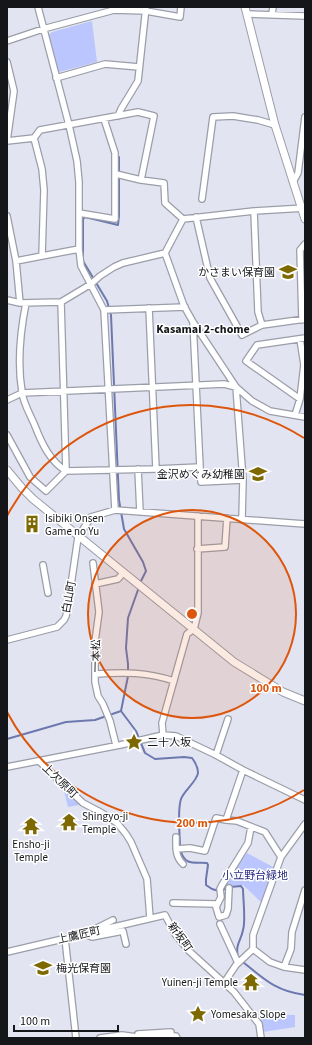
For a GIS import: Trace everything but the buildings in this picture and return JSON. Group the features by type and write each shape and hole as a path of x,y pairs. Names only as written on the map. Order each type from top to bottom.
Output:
{"street":[{"path":"38,7 77,161 79,175 79,249 81,266 104,310 115,510"},
{"path":"7,41 43,29 114,10 146,9 180,17 181,7"},
{"path":"272,14 273,7"},
{"path":"118,116 138,81 146,9"},
{"path":"305,16 272,14 246,10 275,125 305,218"},
{"path":"7,62 14,91 7,141 34,138 40,130 138,112 154,116 141,180"},
{"path":"56,78 105,64 140,67"},
{"path":"202,199 213,117 233,116 258,120 275,125"},
{"path":"293,182 298,173 305,117"},
{"path":"79,213 115,219 115,153 104,119"},
{"path":"34,138 42,169 44,190 42,256"},
{"path":"116,174 141,180 164,183 165,203 183,219"},
{"path":"183,219 254,211 303,208"},
{"path":"254,211 258,312 262,325"},
{"path":"7,216 23,303 19,354 22,393 42,446 59,466 66,471 200,468"},
{"path":"196,217 210,278 242,335 262,325 303,320 300,250 305,244"},
{"path":"7,300 23,303 61,302 91,284 100,276 123,264 165,253 183,219"},
{"path":"16,261 79,249"},
{"path":"165,253 185,306 193,322 236,387 252,401 270,411 305,417"},
{"path":"7,435 30,477 46,491 66,471 61,302"},
{"path":"104,310 185,306"},
{"path":"149,308 156,469"},
{"path":"193,322 201,482 243,480"},
{"path":"295,415 300,399 304,365 302,338 257,345 246,361 300,399"},
{"path":"7,400 22,393 224,384 236,387"},
{"path":"236,387 243,480 242,519"},
{"path":"138,469 140,512"},
{"path":"7,470 33,499 234,662 283,692 305,701"},
{"path":"78,537 91,517 115,510 305,524"},
{"path":"163,735 162,723 187,634 194,629 198,613 198,516"},
{"path":"197,549 225,546 227,518"},
{"name":"白山町","path":"7,640 57,627 64,620 69,599 78,537"},
{"name":"一本松","path":"93,563 99,612 95,642 96,682 98,696 110,721 115,746"},
{"path":"43,565 48,593"},
{"path":"96,584 118,579 123,573"},
{"path":"96,674 128,672 161,677 174,681"},
{"path":"216,755 228,719"},
{"path":"7,767 163,735 176,736 305,800"},
{"name":"上欠原町","path":"39,761 83,803 117,823 126,834 147,879 151,918"},
{"path":"226,820 243,770"},
{"path":"176,849 195,848 205,851 216,818 237,821 265,832 281,857"},
{"path":"261,1038 259,1024 234,992 224,983 238,963 253,949 253,936 281,857 305,824"},
{"path":"229,888 228,910 226,915 219,918 216,907 221,897 220,889 248,843 251,827"},
{"path":"176,837 176,849 180,861 183,864"},
{"path":"284,967 292,950 292,932 305,890"},
{"path":"173,903 217,904"},
{"name":"新坂町","path":"151,918 165,915 175,934 188,950 224,983"},
{"name":"上鷹匠町","path":"7,952 151,918"},
{"path":"84,934 113,920"},
{"path":"220,924 238,963"},
{"path":"84,934 92,937 123,931 126,944"},
{"path":"66,938 76,1038"},
{"path":"253,949 270,962 284,967 305,970"},
{"path":"100,1038 171,1032"},
{"path":"122,1035 144,1038 176,1037"}],"green space":[{"path":"92,21 97,62 59,72 49,35 52,32"},
{"path":"63,787 80,802 79,805 68,807"},
{"name":"小立野台緑地","path":"247,853 275,868 262,903 243,885 228,886 225,888 224,885 232,871"},
{"path":"260,1014 295,1015 295,1027 263,1032"}],"waterway":[{"path":"119,157 118,225 85,217 83,219 83,261 107,301 111,315 119,500 124,529 143,562 146,571 140,583"},
{"path":"139,587 128,618 126,648 128,676 121,711 136,731 145,753 155,759 184,757 192,758 196,765 198,771 197,776 181,799 180,804 180,847"},
{"path":"7,739 66,722 95,720 121,711"},
{"path":"181,852 188,861 194,863 207,863 206,885 219,891"},
{"path":"222,890 230,887 241,886 243,889 244,926 238,946 238,957"},
{"path":"243,962 278,988 305,995"}],"place":[{"name":"かさまい保育園","path":"288,272"},
{"name":"金沢めぐみ幼稚園","path":"258,474"},
{"name":"Isibiki Onsen Game no Yu","path":"32,524"},
{"name":"二十人坂","path":"134,742"},
{"name":"Shingyo-ji Temple","path":"69,822"},
{"name":"Ensho-ji Temple","path":"31,826"},
{"name":"梅光保育園","path":"43,968"},
{"name":"Yuinen-ji Temple","path":"251,982"},
{"name":"Yomesaka Slope","path":"198,1014"}],"district":[{"name":"Kasamai 2-chome","path":"203,329"}]}
